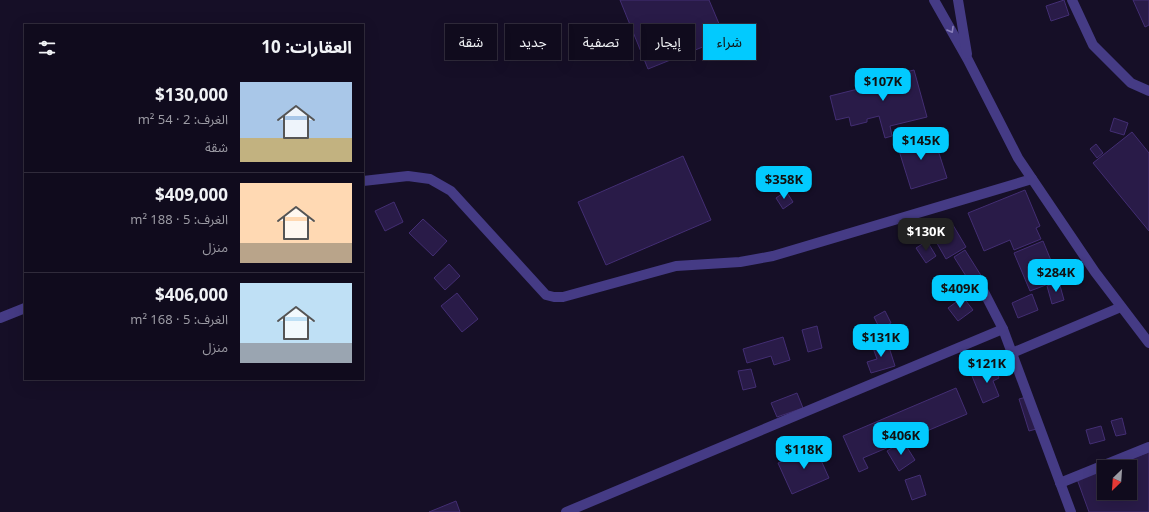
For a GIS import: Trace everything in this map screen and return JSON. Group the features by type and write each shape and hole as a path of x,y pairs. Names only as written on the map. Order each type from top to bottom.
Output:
{"street":[{"path":"934,0 968,60 1018,158 1095,272 1149,343"},
{"path":"958,0 968,60"},
{"path":"1072,0 1093,45 1131,83 1149,91"},
{"path":"364,181 408,176 430,179 451,191 546,295 554,297 576,294 676,266 740,262 774,256 1032,178"},
{"path":"984,292 1003,329 1071,512"},
{"path":"1012,352 1121,307"},
{"path":"0,318 24,308"},
{"path":"566,512 1003,329"},
{"path":"1060,483 1149,447"}],"building":[{"path":"620,0 709,0 719,24 703,24 703,47 695,50 695,24 641,24 641,52 633,32 633,24 630,24"},
{"path":"1064,0 1069,15 1051,21 1046,6"},
{"path":"1133,0 1149,0 1149,25 1145,27"},
{"path":"644,60 670,60 648,69"},
{"path":"914,70 927,117 890,126 892,136 885,138 879,116 867,119 867,122 851,126 849,117 836,120 830,96 866,87 865,82"},
{"path":"1114,118 1128,123 1124,135 1110,131"},
{"path":"1132,132 1149,153 1149,231 1093,163"},
{"path":"920,133 924,145 935,141 947,178 911,189 896,141"},
{"path":"1096,144 1103,153 1097,158 1090,149"},
{"path":"683,156 711,220 606,265 578,202"},
{"path":"1025,190 1040,226 1036,228 1041,239 1014,250 1010,240 984,251 968,213"},
{"path":"786,191 793,202 783,209 776,198"},
{"path":"394,202 403,222 385,231 375,211"},
{"path":"423,219 447,241 433,256 409,233"},
{"path":"950,220 966,247 946,259 930,231"},
{"path":"927,241 936,256 926,263 916,248"},
{"path":"1043,241 1059,280 1030,291 1014,253"},
{"path":"965,250 987,285 976,292 954,257"},
{"path":"449,264 460,276 445,290 434,278"},
{"path":"1059,282 1064,300 1052,304 1047,286"},
{"path":"457,293 478,319 462,332 441,306"},
{"path":"1032,294 1038,310 1018,318 1012,303"},
{"path":"963,297 973,310 958,321 948,308"},
{"path":"885,311 891,323 880,329 874,317"},
{"path":"817,326 822,348 808,352 802,330"},
{"path":"783,337 790,360 774,365 771,356 747,363 743,349"},
{"path":"887,341 895,366 871,373 867,362 877,359 872,345"},
{"path":"994,366 999,378 993,381 999,396 983,403 972,376"},
{"path":"751,369 756,387 743,390 738,371"},
{"path":"956,388 967,414 863,458 868,468 859,472 843,436"},
{"path":"797,393 803,408 777,417 771,403"},
{"path":"1030,396 1040,428 1029,431 1019,399"},
{"path":"1122,418 1126,434 1116,436 1111,421"},
{"path":"1101,426 1105,440 1090,444 1086,430"},
{"path":"903,441 915,460 899,471 887,451"},
{"path":"815,447 829,478 792,494 778,463"},
{"path":"1149,452 1149,512 1089,512 1077,479 1097,472 1097,500 1137,500 1137,460 1128,460"},
{"path":"920,475 926,495 912,500 905,480"},
{"path":"456,501 460,512 429,512"}]}
